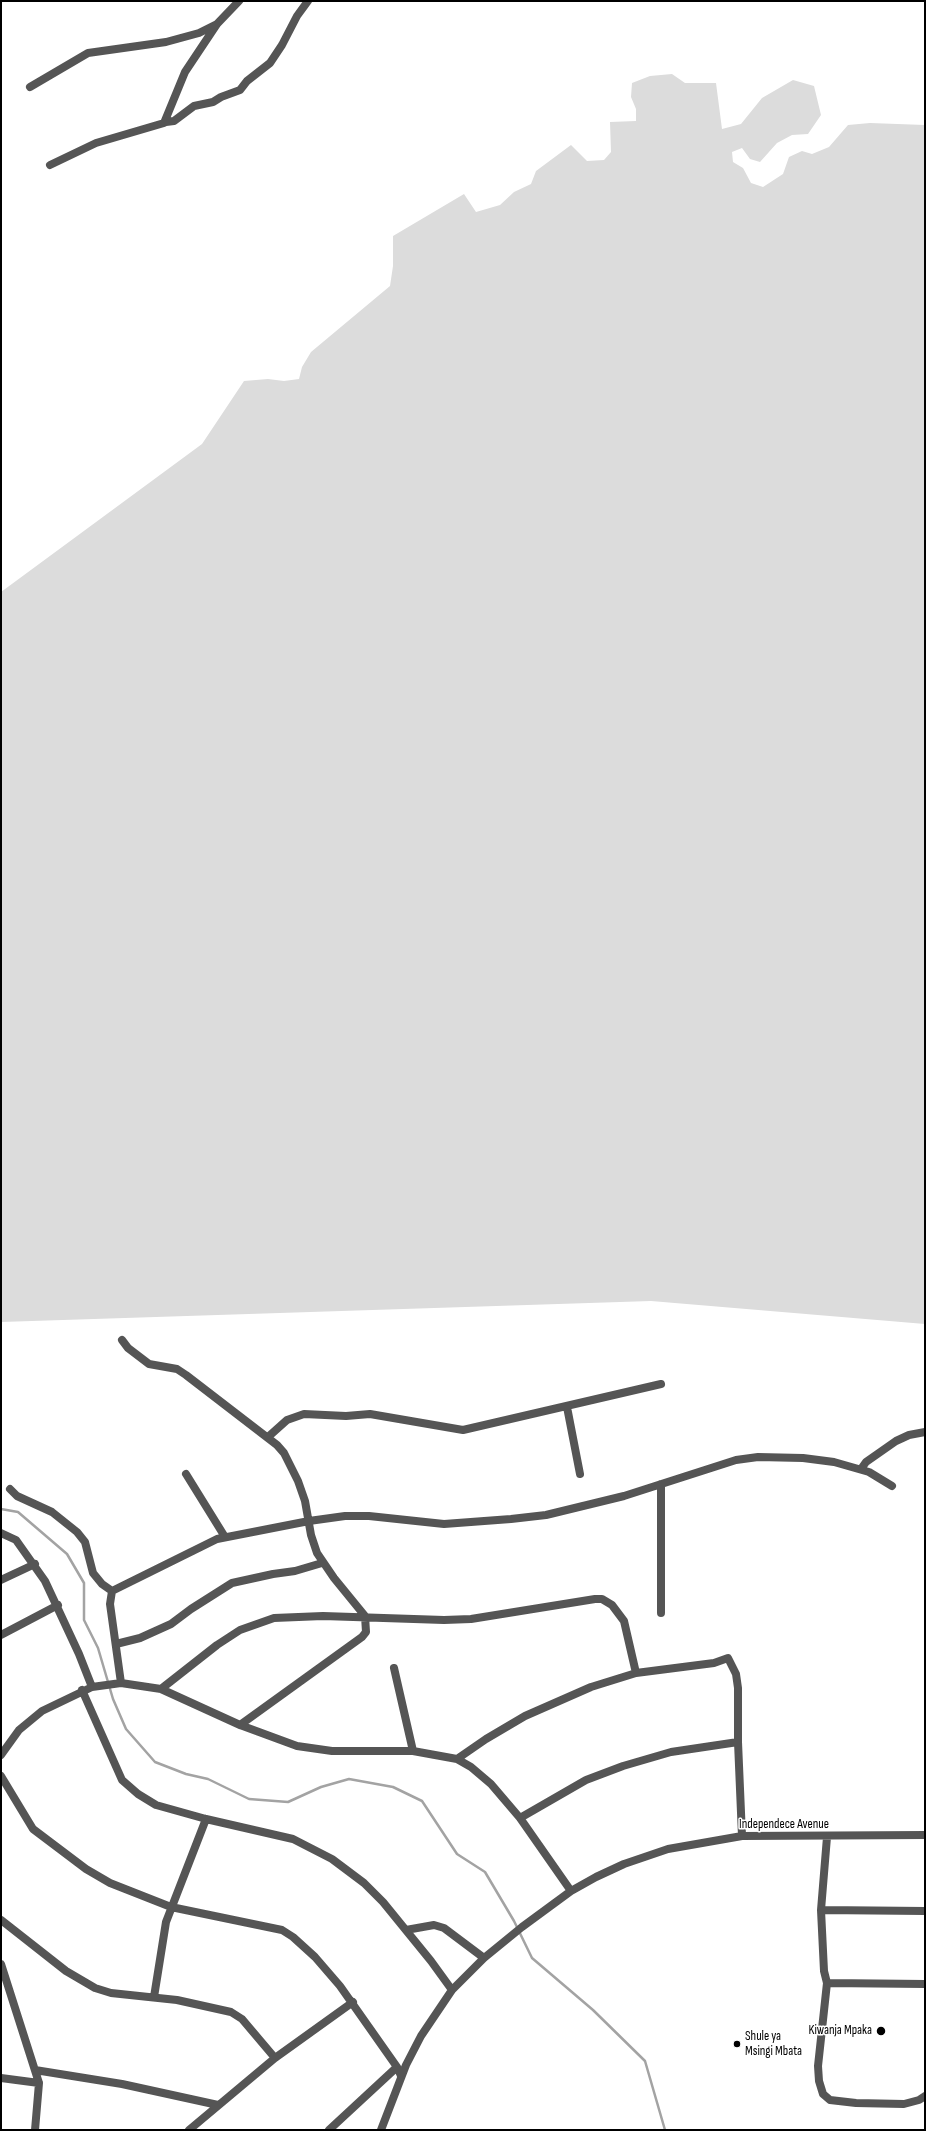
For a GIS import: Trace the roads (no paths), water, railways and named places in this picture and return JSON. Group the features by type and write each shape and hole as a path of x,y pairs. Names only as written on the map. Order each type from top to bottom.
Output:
{"street":[{"path":"166,122 180,81 217,24 239,1"},
{"path":"50,165 96,143 174,120 194,106 213,102 225,95 240,90 247,81 270,63 282,45 297,16 308,1"},
{"path":"30,87 88,53 172,41 199,34 217,24"},
{"path":"122,1340 128,1348 149,1364 177,1369 186,1375 230,1410 268,1437 284,1453 298,1481 309,1521 313,1546 322,1563 365,1616 366,1632 362,1637 240,1724"},
{"path":"268,1437 287,1420 304,1414 346,1416 370,1414 463,1430 661,1384"},
{"path":"568,1406 580,1474"},
{"path":"861,1468 866,1462 896,1441 909,1435 925,1432"},
{"path":"112,1591 206,1544 225,1537 309,1521 356,1516 444,1524 511,1519 563,1512 662,1484 736,1460 758,1457 803,1458 861,1468 892,1486"},
{"path":"186,1474 225,1537"},
{"path":"661,1613 662,1484"},
{"path":"10,1489 17,1496 52,1512 77,1532 85,1542 93,1573 102,1584 112,1591"},
{"path":"1,1532 16,1540 35,1564 58,1605 96,1686"},
{"path":"116,1644 140,1638 171,1624 191,1609 232,1583 295,1571 322,1563"},
{"path":"1,1580 35,1564"},
{"path":"112,1591 110,1604 121,1683"},
{"path":"161,1689 217,1645 240,1630 260,1622 292,1616 365,1616 444,1620 471,1619 602,1600 618,1611 624,1621 628,1631 636,1673"},
{"path":"1,1635 58,1605"},
{"path":"456,1759 486,1739 543,1707 591,1687 636,1673 714,1663 728,1658 736,1674 742,1836"},
{"path":"394,1668 413,1751"},
{"path":"1,1755 19,1730 31,1719 48,1708 82,1690 96,1686 121,1683 161,1689 280,1740 312,1749 353,1752 413,1751 456,1759 472,1767 492,1784 520,1818 571,1891"},
{"path":"82,1690 122,1780 156,1805 206,1819 293,1839 319,1851 347,1868 364,1883 406,1930 452,1990"},
{"path":"520,1818 586,1780 623,1766 671,1752 738,1742"},
{"path":"1,1776 33,1829 58,1849 110,1883 171,1907 282,1930 293,1936 316,1957 352,2002 397,2067 401,2076"},
{"path":"154,1998 166,1922 206,1819"},
{"name":"Independece Avenue","path":"381,2130 401,2076 421,2036 452,1990 484,1958 501,1946 522,1927 571,1891 596,1877 624,1864 668,1849 742,1836 827,1837 925,1835"},
{"path":"827,1837 821,1910 824,1971 827,1983 818,2066 818,2081 823,2094 830,2100 856,2103 904,2104 919,2100 925,2096"},
{"path":"821,1910 925,1911"},
{"path":"1,1920 82,1982 111,1993 209,2006 231,2012 242,2019 275,2058"},
{"path":"406,1930 434,1925 444,1928 484,1958"},
{"path":"1,1964 39,2083 35,2130"},
{"path":"827,1983 925,1984"},
{"path":"189,2130 275,2058 352,2002"},
{"path":"329,2130 397,2067"},
{"path":"35,2070 115,2083 218,2105"},
{"path":"1,2078 39,2083"}],"waterway":[{"path":"1,1509 18,1512 67,1554 84,1583 84,1620 98,1648 113,1699 126,1729 155,1762 186,1774 208,1779 249,1799 288,1802 321,1787 349,1779 393,1787 422,1801 457,1854 485,1872 514,1921 532,1958 593,2010 645,2061 665,2130"}],"place":[{"name":"Kiwanja Mpaka","path":"881,2031"},
{"name":"Shule ya Msingi Mbata","path":"737,2044"}]}
